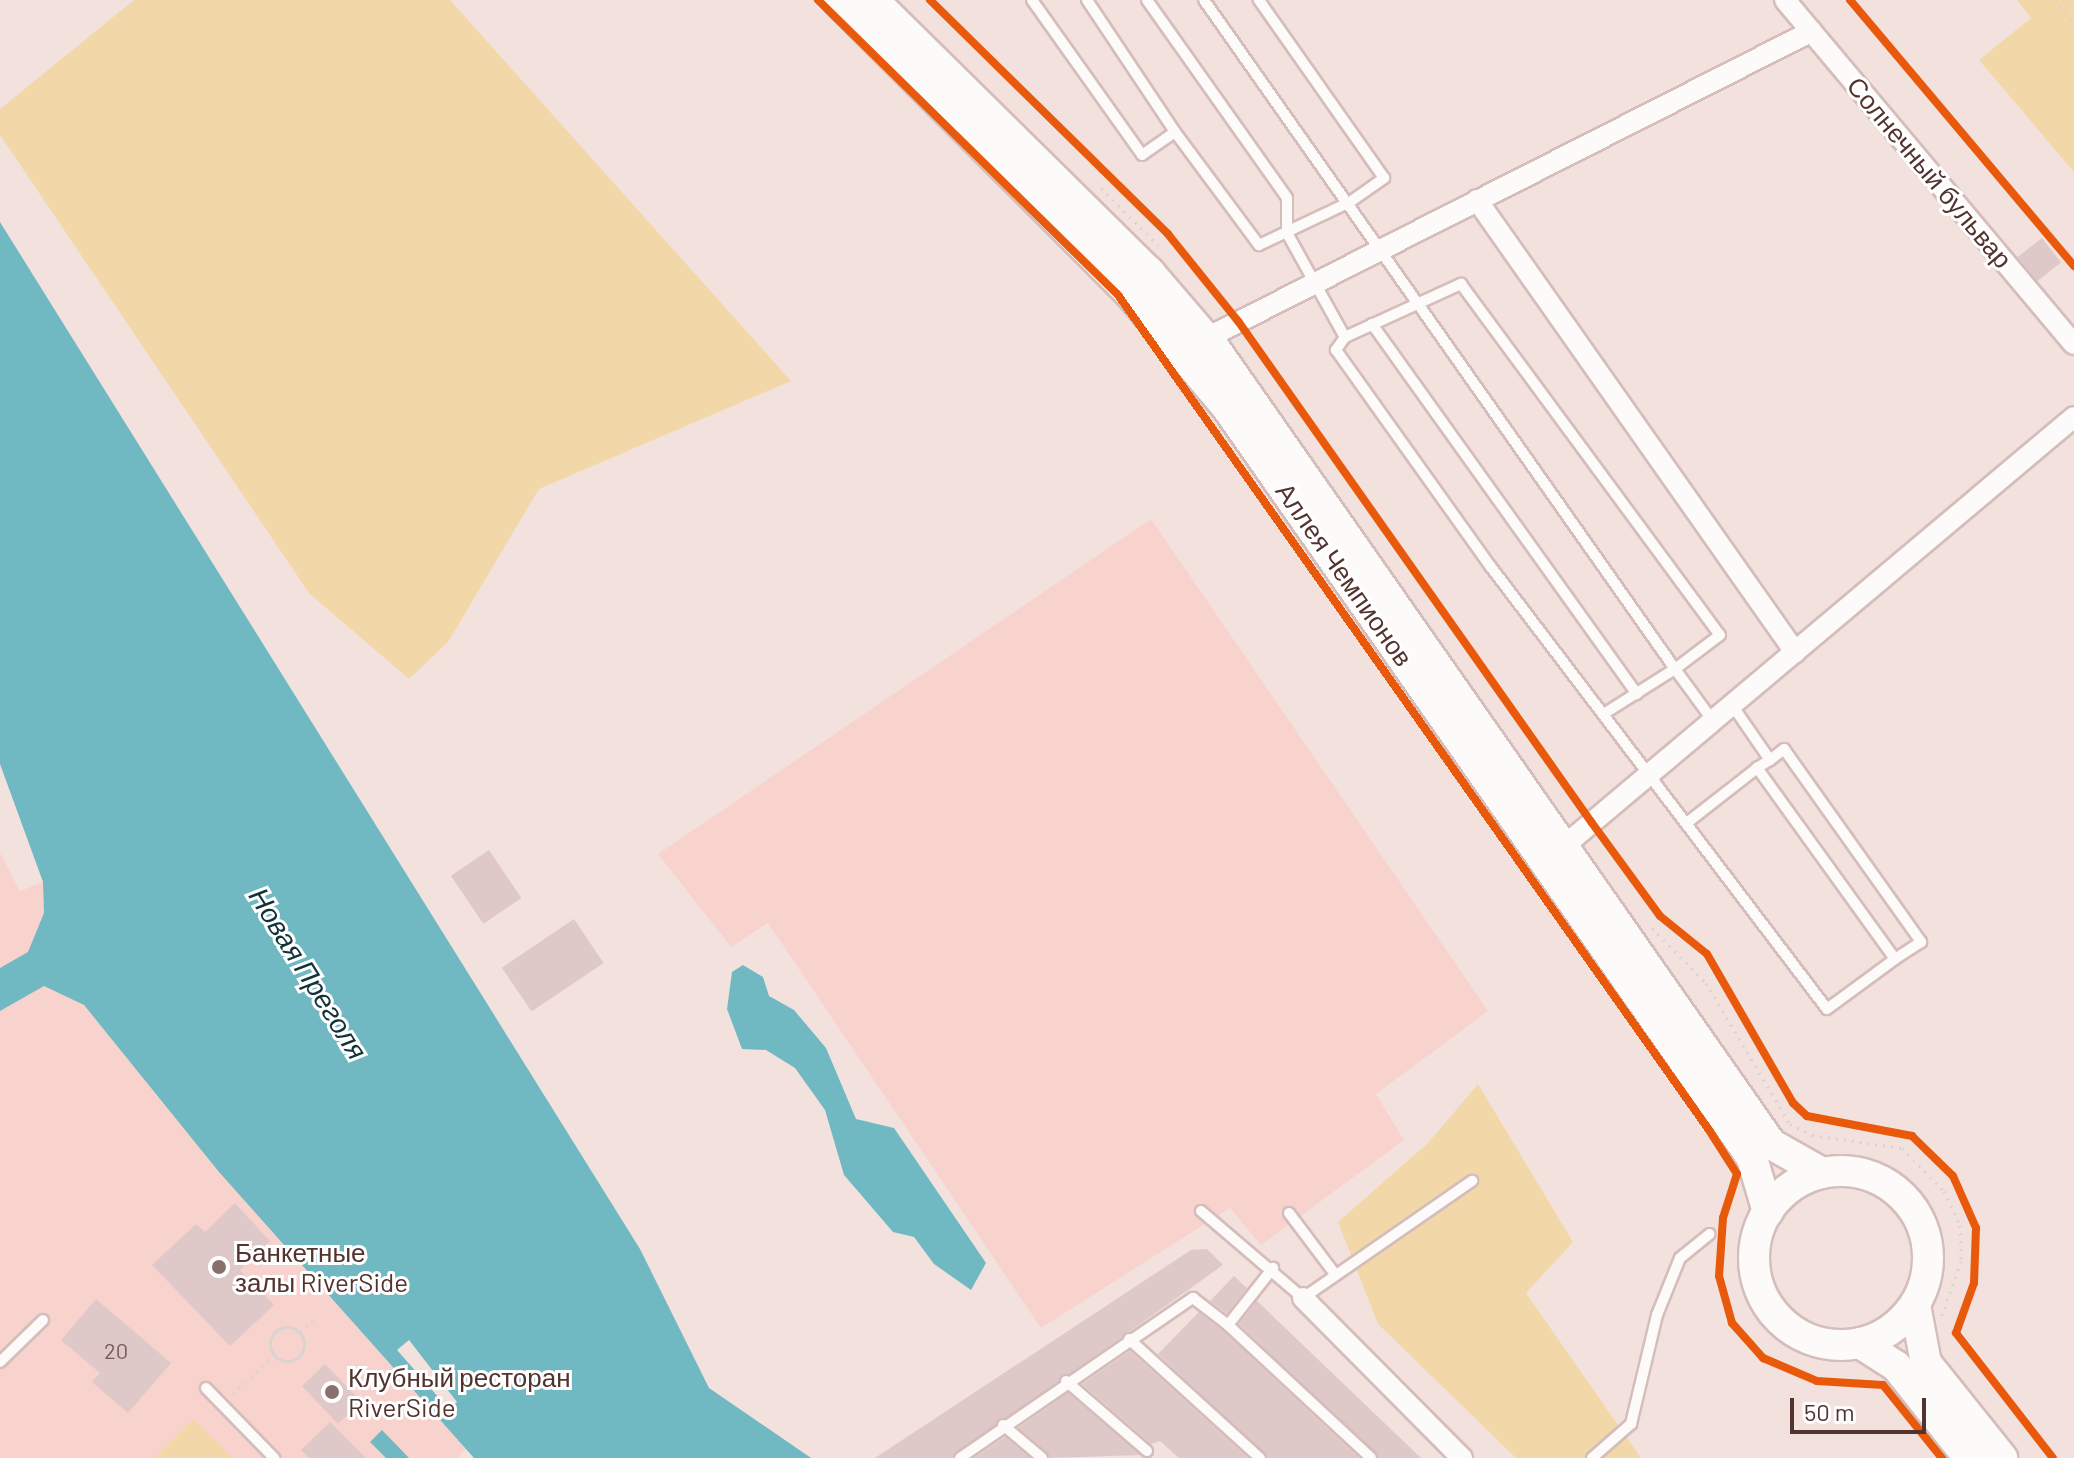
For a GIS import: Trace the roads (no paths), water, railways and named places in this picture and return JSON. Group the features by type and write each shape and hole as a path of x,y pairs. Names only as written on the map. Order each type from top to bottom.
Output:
{"main road":[{"name":"Аллея Чемпионов","path":"837,0 1129,292 1219,397 1752,1158 1768,1212"},
{"name":"Аллея Чемпионов","path":"873,0 1207,338 1771,1144 1822,1173 1873,1177 1912,1208 1928,1256 1915,1305 1926,1363 2002,1458"},
{"path":"1822,1173 1791,1187 1768,1212 1754,1260 1770,1308 1810,1339 1860,1343 1891,1330 1915,1305"},
{"path":"1860,1343 1896,1366 1969,1458"}],"street":[{"name":"Солнечный бульвар","path":"1785,0 2074,344"},
{"path":"1207,338 1812,31"},
{"path":"1477,200 1795,652"},
{"path":"1564,846 2074,417"},
{"path":"1303,1298 1462,1458"}],"lane":[{"path":"1032,0 1142,155 1175,132"},
{"path":"1087,0 1175,132 1259,245 1350,202 1384,178 1259,0"},
{"path":"1147,0 1287,198 1287,233 1317,280 1345,337"},
{"path":"1204,0 1350,202 1415,303 1713,721"},
{"path":"1605,713 1675,669 1720,635 1461,284 1345,337 1336,350 1605,713 1827,1009 1921,942 1784,749 1688,822"},
{"path":"1372,324 1637,694"},
{"path":"1732,705 1770,760"},
{"path":"1757,768 1895,959"},
{"path":"1201,1211 1273,1268 1303,1298 1472,1181"},
{"path":"1289,1213 1335,1274"},
{"path":"1592,1458 1631,1424 1657,1315 1680,1258 1710,1234"},
{"path":"1228,1325 1273,1268"},
{"path":"960,1458 1066,1381 1193,1298 1228,1325 1371,1458"},
{"path":"0,1362 43,1320"},
{"path":"1129,1339 1260,1458"},
{"path":"1066,1381 1147,1451"},
{"path":"206,1388 274,1458"},
{"path":"1003,1425 1042,1458"}],"water":[{"name":"Новая Преголя","path":"0,222 640,1249 709,1388 811,1458 474,1458 219,1172 84,1005 44,986 0,1011 0,968 28,952 44,913 43,882 0,764"},
{"path":"743,965 763,977 769,996 794,1010 826,1048 856,1119 894,1128 986,1263 971,1290 934,1264 914,1237 893,1232 844,1175 825,1110 795,1068 766,1050 742,1049 727,1009 732,972"},
{"path":"382,1430 409,1458 386,1458 370,1442"}],"place":[{"name":"Банкетные залы RiverSide","path":"219,1267"},
{"name":"Клубный ресторан RiverSide","path":"332,1392"}]}
